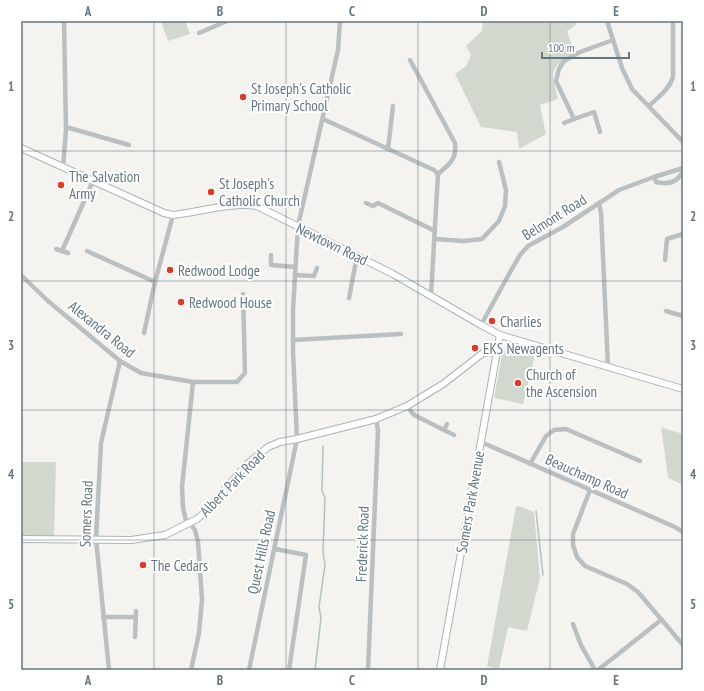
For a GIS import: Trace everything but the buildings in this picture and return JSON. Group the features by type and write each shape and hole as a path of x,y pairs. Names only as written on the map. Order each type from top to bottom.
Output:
{"street":[{"path":"63,167 66,127 64,21"},
{"path":"199,34 227,21"},
{"name":"Quest Hills Road","path":"249,670 297,439 293,340 295,267 298,226 338,50 340,21"},
{"path":"607,21 622,68 632,89 683,142"},
{"path":"649,106 667,89 671,84 673,77 673,21"},
{"path":"574,119 556,81 559,69 564,61 580,52 613,40"},
{"path":"410,60 455,143 456,151 453,159 444,170 438,174"},
{"path":"388,149 393,106"},
{"path":"564,123 594,112 600,132"},
{"path":"323,120 434,170 438,174 431,295"},
{"path":"66,127 129,145"},
{"name":"Newtown Road","path":"21,148 164,213 173,215 248,205 257,206 393,274 500,335 683,389"},
{"path":"435,239 464,241 482,239 499,221 505,206 506,190 499,162"},
{"name":"Belmont Road","path":"654,177 656,182 668,183 678,180 683,169"},
{"name":"Belmont Road","path":"481,325 520,255 528,246 563,227 619,190 654,177 683,169"},
{"path":"62,251 93,181"},
{"path":"366,203 373,206 378,202 435,231"},
{"path":"599,203 601,213 608,367"},
{"path":"144,333 155,282 173,215"},
{"path":"665,260 667,239 683,234"},
{"path":"56,249 68,253"},
{"path":"87,251 155,282"},
{"path":"272,255 271,265 295,267"},
{"path":"349,298 357,256"},
{"path":"314,282 314,276 317,268"},
{"name":"Alexandra Road","path":"21,275 48,301 120,361 141,373 194,382 237,382 245,373 243,297 237,299"},
{"path":"295,275 314,276"},
{"path":"666,311 683,316"},
{"path":"293,340 401,334"},
{"name":"Somers Park Avenue","path":"440,670 500,335"},
{"name":"Albert Park Road","path":"21,539 131,540 165,535 189,524 211,508 237,476 268,447 280,442 376,419 407,406 443,384 483,353 496,353"},
{"name":"Somers Road","path":"109,670 96,540 101,443 120,361"},
{"path":"191,670 200,633 202,599 198,542 195,530 189,524 182,508 182,487 194,382"},
{"path":"407,406 414,415 454,435"},
{"name":"Frederick Road","path":"368,670 378,438 376,419"},
{"path":"444,430 447,424"},
{"path":"530,464 546,436 554,430 566,429 640,461"},
{"name":"Beauchamp Road","path":"480,442 676,527 683,532"},
{"path":"590,490 573,534 573,545 577,557 585,566 626,584 638,592 683,645"},
{"path":"274,549 306,554 288,670"},
{"path":"135,637 136,611"},
{"path":"103,617 136,617"},
{"path":"573,624 581,645 596,670 661,620"}],"shaded area":[{"path":"161,21 185,21 190,34 168,41"},
{"path":"483,21 575,21 576,25 567,31 574,52 560,63 554,71 553,76 558,99 540,105 546,134 519,149 517,132 481,127 455,74 466,66 471,55 466,46 482,31"},
{"path":"511,346 536,351 523,404 494,398 503,350"},
{"path":"661,426 683,434 683,485 668,478"},
{"path":"21,462 56,462 54,538 21,537"},
{"path":"519,506 534,512 540,578 527,631 508,627 499,669 487,666 516,507"}],"waterway":[{"path":"315,670 321,618 319,607 325,565 323,551 325,498 322,491 323,446"},
{"path":"536,511 543,575"}],"place":[{"name":"St Joseph's Catholic Primary School","path":"243,97"},
{"name":"The Salvation Army","path":"61,185"},
{"name":"St Joseph's Catholic Church","path":"211,192"},
{"name":"Redwood Lodge","path":"170,270"},
{"name":"Redwood House","path":"181,302"},
{"name":"Charlies","path":"492,321"},
{"name":"EKS Newagents","path":"475,348"},
{"name":"Church of the Ascension","path":"518,383"},
{"name":"The Cedars","path":"143,565"}]}
